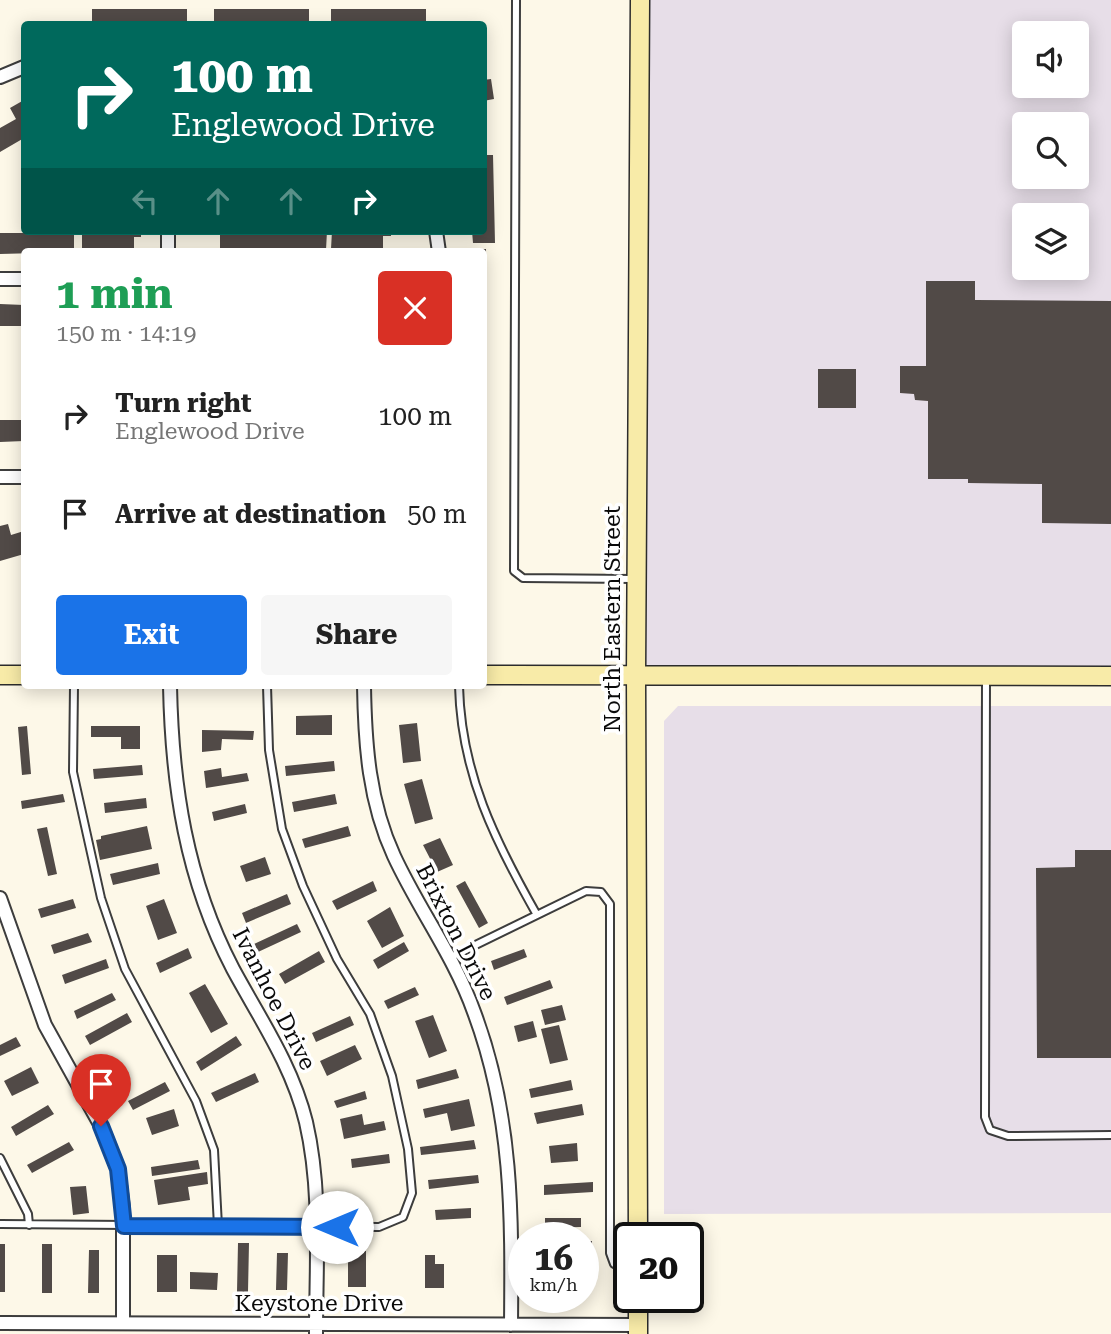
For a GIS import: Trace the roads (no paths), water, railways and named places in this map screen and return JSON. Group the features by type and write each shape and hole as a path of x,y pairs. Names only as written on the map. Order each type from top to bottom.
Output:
{"main road":[{"name":"North Eastern Street","path":"638,1222 635,676 640,0"},
{"path":"0,675 21,675"},
{"path":"487,675 1111,676"}],"street":[{"path":"0,77 21,68"},
{"path":"0,279 21,279"},
{"path":"0,477 21,477"},
{"name":"Ivanhoe Drive","path":"170,689 173,771 187,848 220,940 282,1056 295,1087 314,1162 317,1227 316,1329"},
{"name":"Brixton Drive","path":"364,689 368,765 384,830 401,869 451,957 485,1045 506,1140 512,1209 511,1325"},
{"path":"0,898 45,1025 110,1146 121,1190 124,1226 123,1323"},
{"name":"Keystone Drive","path":"0,1323 123,1323 316,1329 511,1325 638,1330"}],"lane":[{"path":"516,0 514,571 523,578 636,579"},
{"path":"986,676 985,1117 990,1130 1008,1136 1111,1135"},
{"path":"74,689 73,772 101,898 125,969 196,1101 214,1150 218,1226"},
{"path":"0,1224 379,1227 403,1217 412,1193 408,1150 392,1076 370,1014 337,959 303,886 282,829 269,750 267,689"},
{"path":"459,689 464,736 479,795 495,841 537,915"},
{"path":"451,957 586,891 601,892 610,904 610,1253 613,1261"},
{"path":"0,1158 24,1205 29,1225"}]}
